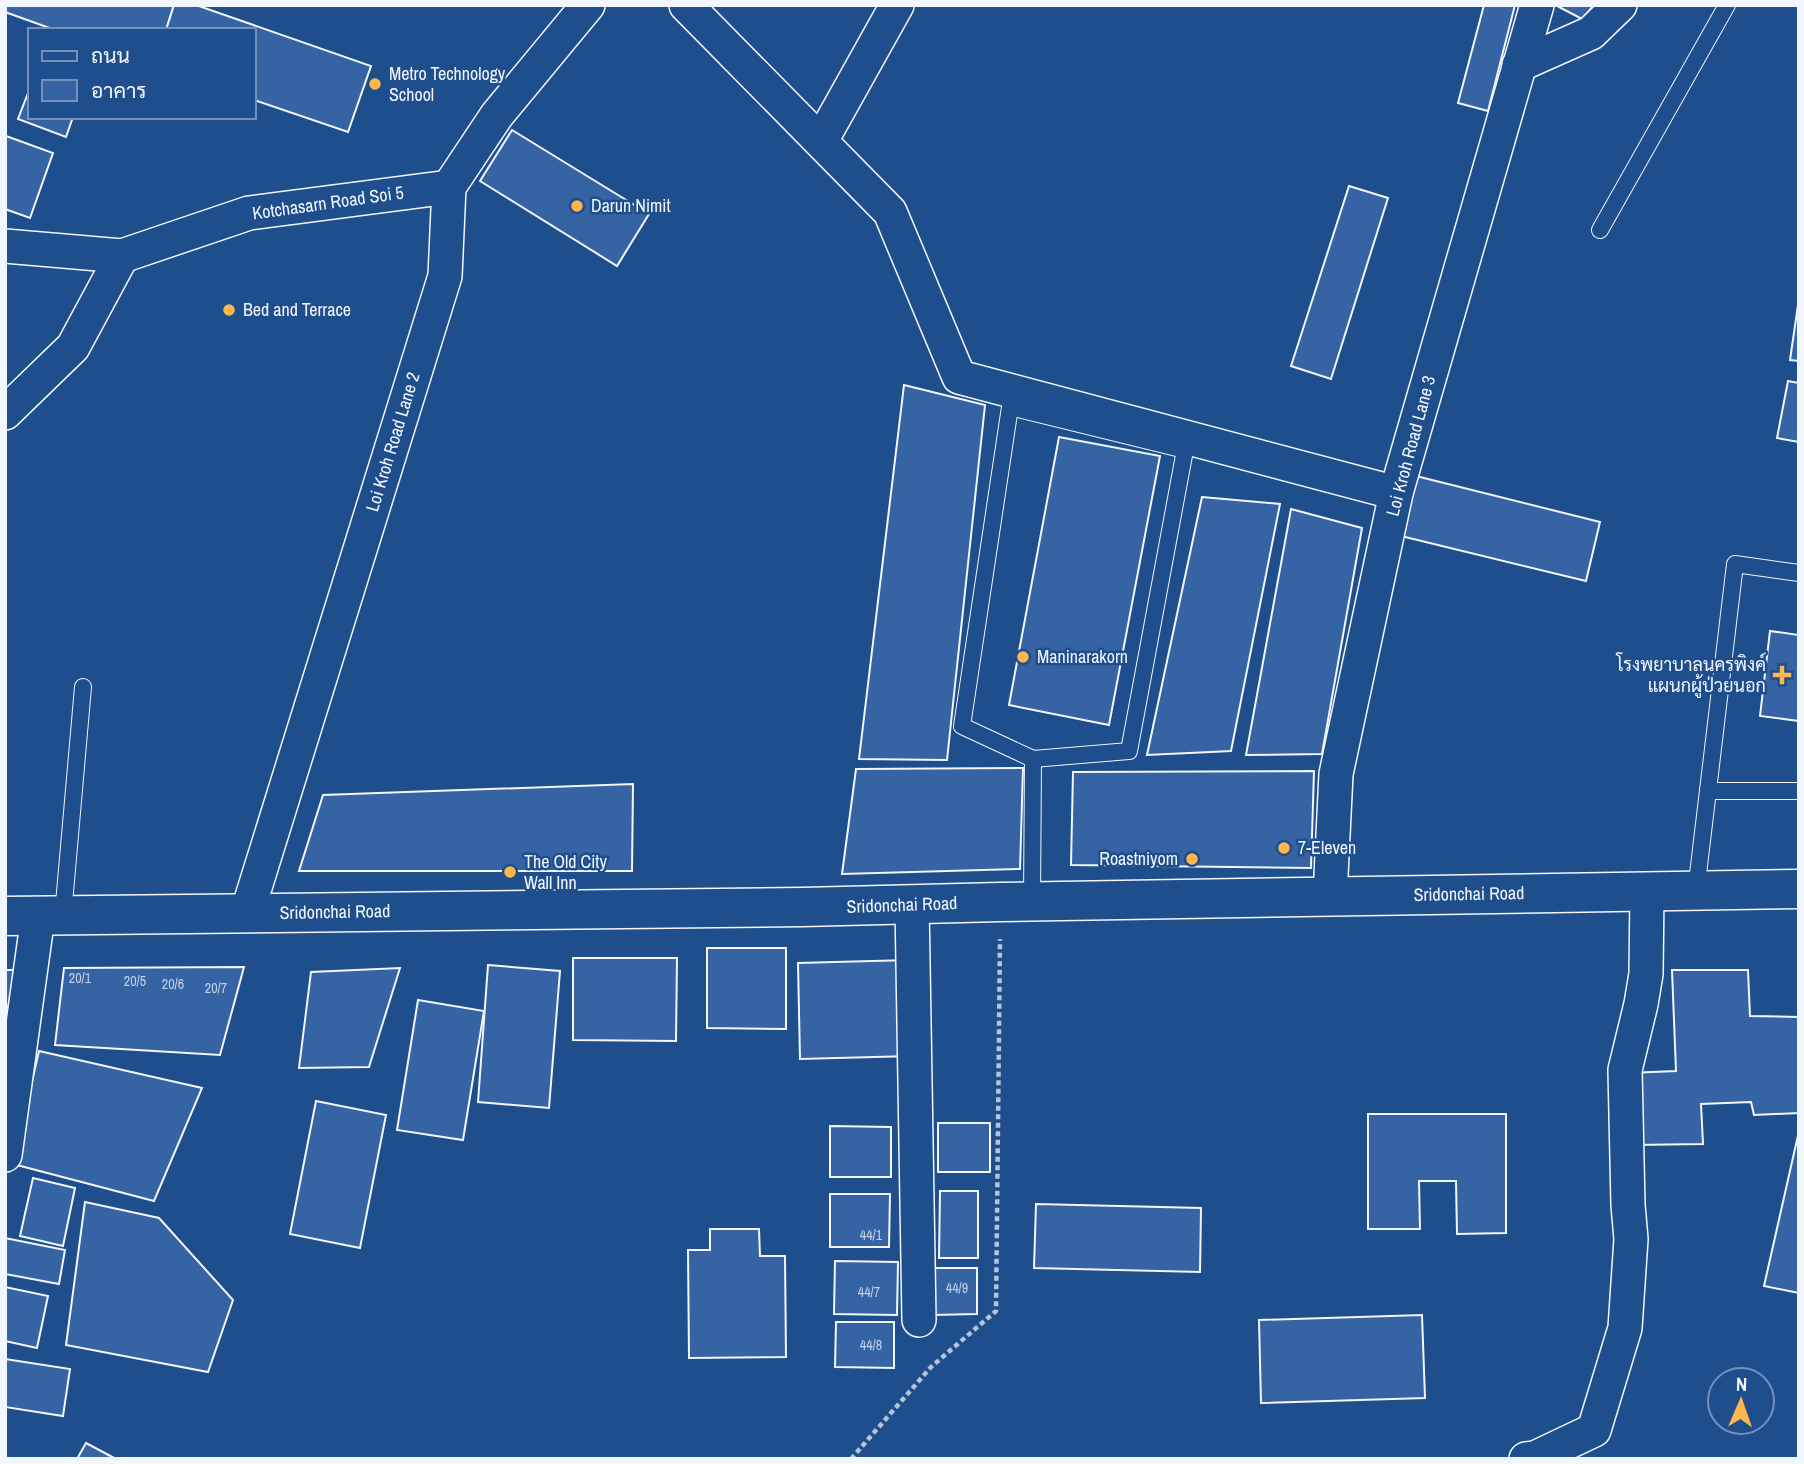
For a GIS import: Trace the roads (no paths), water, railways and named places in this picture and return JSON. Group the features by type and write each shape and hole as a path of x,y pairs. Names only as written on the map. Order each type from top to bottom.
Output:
{"street":[{"path":"449,187 497,115 588,5"},
{"path":"686,5 890,212 959,377 1396,493"},
{"path":"821,141 897,5"},
{"name":"Loi Kroh Road Lane 3","path":"1330,896 1336,774 1396,493 1537,5"},
{"path":"1519,65 1591,33 1620,5"},
{"name":"Kotchasarn Road Soi 5","path":"5,246 122,256 249,213 449,187"},
{"name":"Loi Kroh Road Lane 2","path":"247,913 445,276 449,187"},
{"path":"5,413 73,347 122,256"},
{"name":"Sridonchai Road","path":"35,916 1799,889"},
{"path":"1525,1459 1535,1458 1594,1430 1625,1328 1630,1239 1625,1070 1646,974 1647,892"},
{"path":"912,904 919,1320"},
{"path":"5,1155 35,916"}],"lane":[{"path":"1600,230 1727,5"},
{"path":"1010,407 1185,450 1129,751 1033,759 962,726 1010,407"},
{"path":"1696,891 1735,564 1799,573"},
{"path":"35,916 83,687"},
{"path":"1016,902 1033,759"},
{"path":"1708,791 1799,791"}],"place":[{"name":"Metro Technology School","path":"375,84"},
{"name":"Darun Nimit","path":"577,206"},
{"name":"Bed and Terrace","path":"229,310"},
{"name":"Maninarakorn","path":"1023,657"},
{"name":"โรงพยาบาลนครพิงค์ แผนกผู้ป่วยนอก","path":"1782,675"},
{"name":"7-Eleven","path":"1284,848"},
{"name":"Roastniyom","path":"1192,859"},
{"name":"The Old City Wall Inn","path":"510,872"}]}
